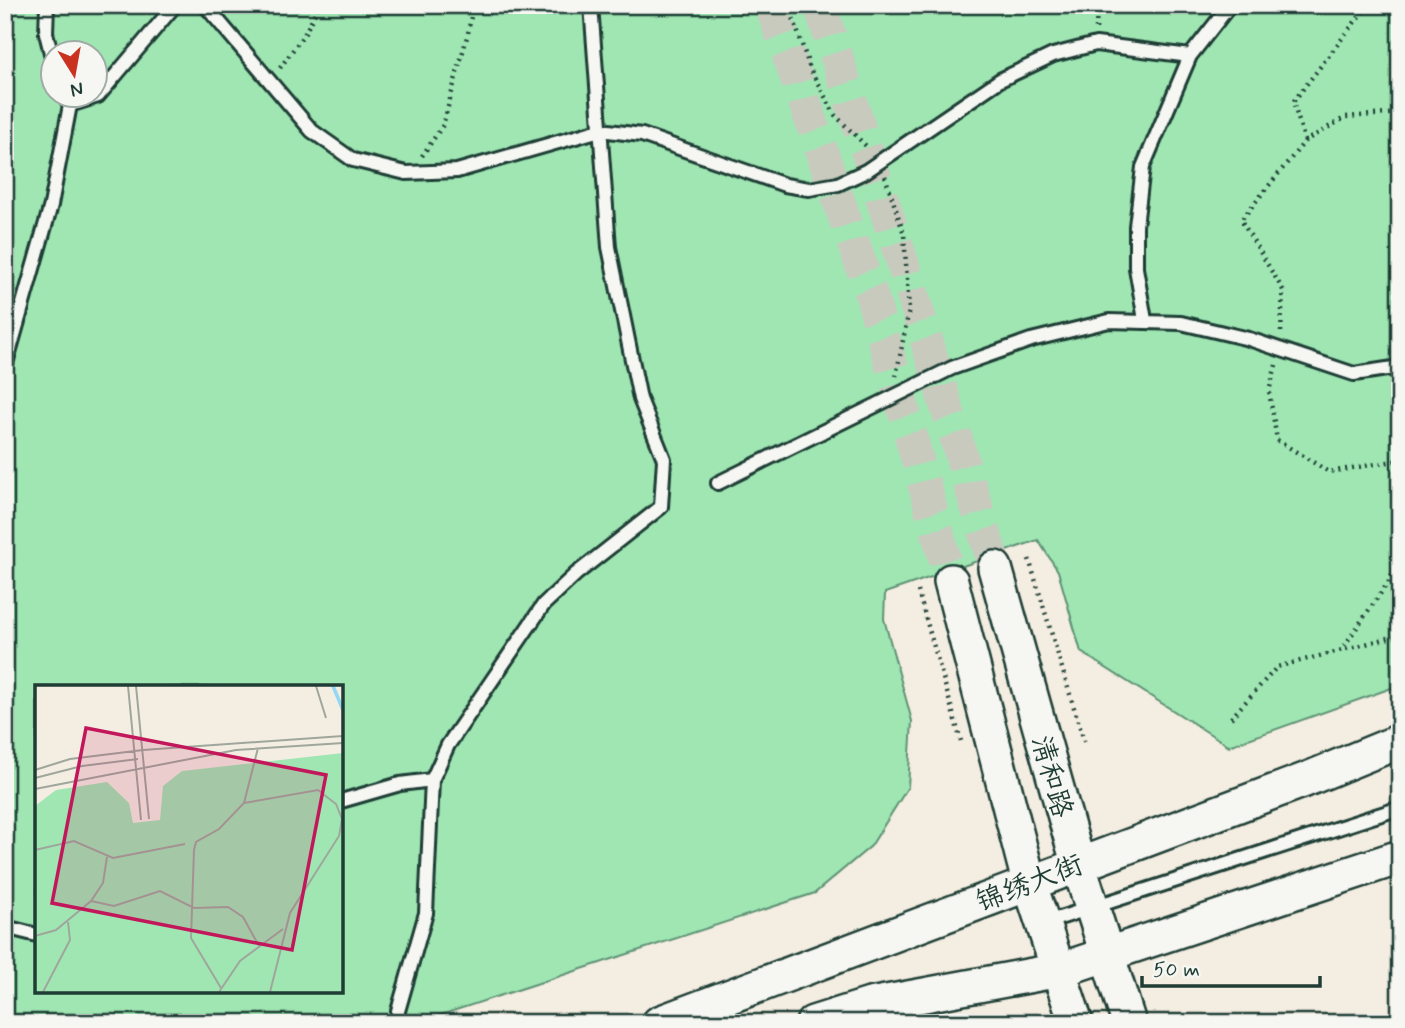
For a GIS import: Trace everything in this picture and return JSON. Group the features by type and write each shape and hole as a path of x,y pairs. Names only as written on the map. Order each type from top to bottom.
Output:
{"main road":[{"name":"清和路","path":"995,568 1078,863 1129,1023"},
{"name":"清和路","path":"951,581 1029,882 1076,1023"},
{"name":"锦绣大街","path":"659,1023 1078,863 1305,780 1400,741"},
{"path":"813,1023 870,1005 1060,970 1400,857"}],"lane":[{"path":"47,5 48,38"},
{"path":"108,84 175,5"},
{"path":"205,5 312,131 354,160 415,173 457,171 600,130 642,135 785,185 809,189 838,184 880,161 1000,79 1053,55 1096,44 1190,55"},
{"path":"398,1023 398,1011 426,913 432,780 448,745 544,604 576,574 661,507 664,459 640,399 609,247 591,5"},
{"path":"1145,320 1136,268 1136,226 1143,167 1190,55 1230,5"},
{"path":"5,367 51,205 66,108"},
{"path":"718,483 952,368 1031,340 1109,321 1181,323 1354,374 1400,367"},
{"path":"343,800 400,783 432,780"},
{"path":"1044,923 1400,808"},
{"path":"5,927 35,934"}],"path":[{"path":"269,83 305,33 318,5"},
{"path":"415,173 416,164 443,125 473,5"},
{"path":"789,5 810,69 835,115 880,161 904,234 909,310 892,398"},
{"path":"1305,141 1293,102 1368,5"},
{"path":"1400,113 1346,117 1305,141 1241,220 1283,290 1280,350 1269,391 1277,440 1329,472 1400,460"},
{"path":"1343,647 1390,580 1400,555"},
{"path":"1029,559 1085,744"},
{"path":"918,591 963,749"},
{"path":"1231,718 1277,667 1343,647 1400,635"}],"green space":[{"path":"5,5 1400,5 1400,685 1229,746 1081,652 1058,571 1038,540 885,593 884,619 912,721 908,787 871,846 815,893 416,1023 5,1023"}],"tunnel":[{"path":"771,5 873,300 951,581"},
{"path":"820,5 911,289 995,568"}]}
